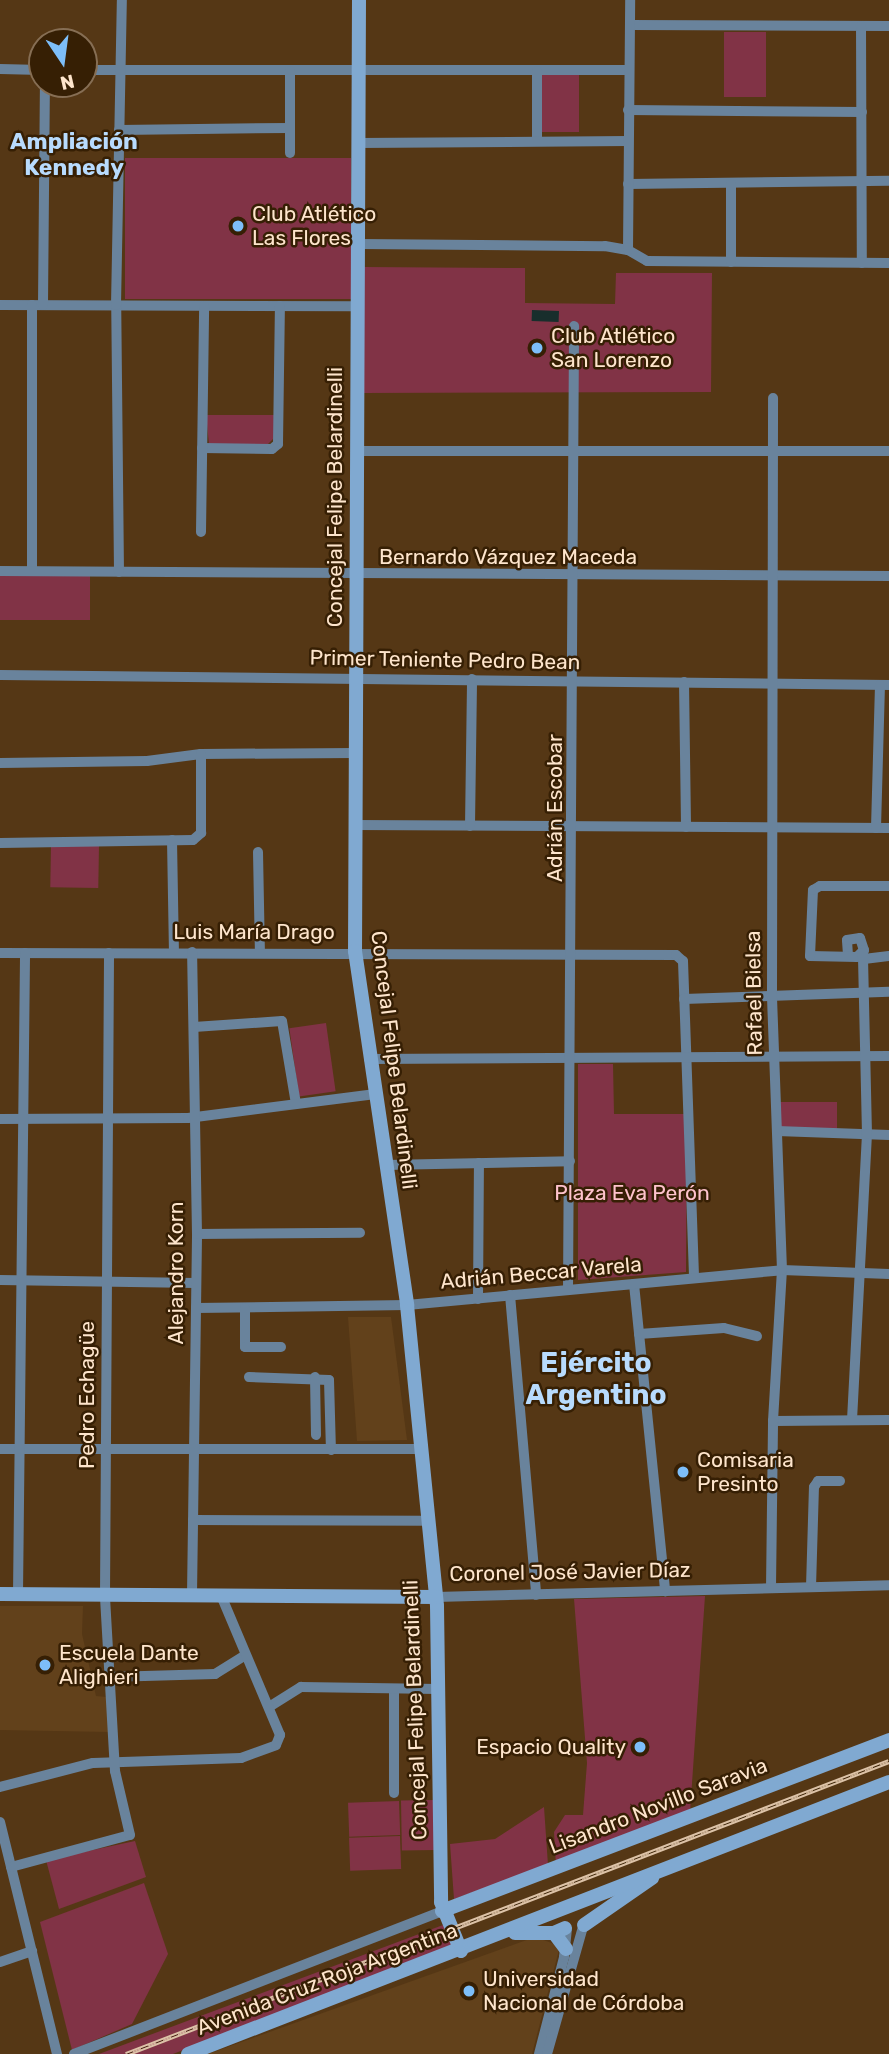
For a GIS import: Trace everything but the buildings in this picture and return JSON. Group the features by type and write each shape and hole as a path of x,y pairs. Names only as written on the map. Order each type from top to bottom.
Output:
{"main road":[{"name":"Concejal Felipe Belardinelli","path":"359,0 355,951 407,1305 436,1597 442,1911 461,1951"},
{"name":"Coronel José Javier Díaz","path":"0,1594 436,1597"},
{"name":"Lisandro Novillo Saravia","path":"442,1911 889,1740"},
{"name":"Avenida Cruz Roja Argentina","path":"188,2054 461,1951 671,1864 889,1782"},
{"path":"745,1837 889,1793"},
{"name":"Avenida Cruz Roja Argentina","path":"480,1943 521,1932 584,1926 671,1864"},
{"path":"566,1949 560,1916 568,1905 586,1912 584,1926"}],"street":[{"path":"119,572 116,305 118,69 122,0"},
{"path":"628,250 630,0"},
{"path":"630,26 889,26"},
{"path":"861,26 862,263"},
{"path":"0,69 28,70"},
{"path":"98,70 629,70"},
{"path":"290,71 290,153"},
{"path":"537,71 537,141"},
{"path":"44,304 45,98"},
{"path":"628,110 862,112"},
{"path":"119,130 290,128"},
{"path":"358,143 628,141"},
{"path":"628,184 889,181"},
{"path":"731,184 731,262"},
{"path":"359,244 604,246 628,250 647,261 889,263"},
{"path":"0,305 358,306"},
{"path":"32,305 32,571"},
{"path":"201,532 204,306"},
{"path":"202,448 276,447 280,306"},
{"name":"Adrián Escobar","path":"568,1290 575,681 574,326"},
{"name":"Rafael Bielsa","path":"771,1588 773,1422 782,1269 772,996 773,398"},
{"path":"358,452 889,451"},
{"name":"Bernardo Vázquez Maceda","path":"0,571 356,576 889,576"},
{"name":"Primer Teniente Pedro Bean","path":"0,675 884,685"},
{"path":"470,826 472,679"},
{"path":"684,682 686,827"},
{"path":"876,828 884,685"},
{"path":"0,763 147,761 201,754 354,753"},
{"path":"0,843 193,839 201,833 201,754"},
{"path":"354,825 889,828"},
{"path":"172,840 174,952"},
{"path":"258,852 260,951"},
{"path":"889,886 820,886 813,890 810,956 889,956"},
{"path":"848,955 844,946 853,937 864,943 868,1057 867,1135 863,1272 852,1420"},
{"name":"Luis María Drago","path":"0,953 355,951 676,954 683,961 684,999"},
{"name":"Alejandro Korn","path":"192,952 197,1234 192,1595"},
{"path":"18,1594 25,953"},
{"name":"Pedro Echagüe","path":"11,1867 130,1835 114,1761 105,1595 109,953"},
{"path":"694,1278 684,999 889,992"},
{"path":"194,1027 282,1021 296,1104"},
{"path":"369,1059 773,1060 889,1056"},
{"path":"0,1119 196,1118 375,1094"},
{"path":"777,1131 889,1135"},
{"path":"386,1165 570,1161"},
{"path":"478,1299 479,1163"},
{"path":"197,1234 360,1233"},
{"name":"Adrián Beccar Varela","path":"196,1308 407,1305 782,1269 889,1274"},
{"path":"0,1280 196,1283"},
{"path":"634,1284 665,1591"},
{"path":"510,1295 536,1595"},
{"path":"245,1308 244,1347 281,1346"},
{"path":"639,1334 724,1328 757,1336"},
{"path":"249,1377 315,1377 329,1380 331,1450"},
{"path":"315,1377 316,1435"},
{"path":"773,1422 889,1420"},
{"path":"0,1449 420,1449"},
{"path":"811,1587 814,1487 818,1481 839,1481"},
{"path":"193,1520 427,1521"},
{"name":"Coronel José Javier Díaz","path":"436,1597 889,1585"},
{"path":"0,1787 114,1761 249,1758 280,1739 221,1595"},
{"path":"109,1677 215,1674 246,1655"},
{"path":"269,1707 301,1687 438,1689"},
{"path":"394,1689 394,1793"},
{"path":"0,1822 57,2054"},
{"path":"74,2054 442,1911"},
{"path":"547,2054 584,1926"},
{"path":"539,2054 566,1949"},
{"path":"0,1962 32,1951"}],"shaded area":[{"path":"348,1317 391,1317 407,1440 357,1441"},
{"name":"Escuela Dante Alighieri","path":"0,1606 83,1606 82,1634 96,1696 107,1697 109,1732 0,1730"},
{"name":"Universidad Nacional de Córdoba","path":"535,1937 560,1946 532,2054 208,2054"}],"green space":[{"path":"724,32 766,32 766,97 724,97"},
{"path":"539,73 579,73 579,132 539,132"},
{"name":"Club Atlético Las Flores","path":"125,158 351,158 351,299 125,299"},
{"name":"Club Atlético San Lorenzo","path":"363,267 525,268 525,303 615,304 616,273 712,273 711,392 362,393"},
{"path":"206,415 274,415 274,438 268,444 209,444"},
{"path":"0,575 90,575 90,620 0,620"},
{"path":"51,845 99,846 98,888 50,887"},
{"path":"326,1023 336,1091 299,1096 289,1028"},
{"name":"Plaza Eva Perón","path":"578,1064 613,1064 614,1114 687,1114 686,1272 578,1280"},
{"path":"777,1102 837,1102 837,1129 777,1129"},
{"name":"Espacio Quality","path":"705,1596 690,1812 556,1866 554,1832 565,1815 583,1815 587,1763 574,1599"},
{"path":"434,1800 435,1850 402,1851 401,1801"},
{"path":"399,1801 400,1835 349,1837 348,1803"},
{"path":"544,1807 548,1865 454,1899 450,1844 495,1839"},
{"path":"400,1836 401,1869 350,1871 349,1838"},
{"path":"135,1841 146,1877 59,1909 46,1860"},
{"path":"144,1883 168,1954 132,2024 72,2050 40,1922"},
{"path":"443,1925 454,1944 173,2054 99,2054"}],"water":[{"path":"532,310 559,311 559,322 532,321"}],"railway":[{"path":"126,2054 889,1761"}],"place":[{"name":"Club Atlético Las Flores","path":"238,226"},
{"name":"Club Atlético San Lorenzo","path":"537,348"},
{"name":"Comisaria Presinto","path":"683,1472"},
{"name":"Escuela Dante Alighieri","path":"45,1665"},
{"name":"Espacio Quality","path":"640,1747"},
{"name":"Universidad Nacional de Córdoba","path":"469,1991"}],"district":[{"name":"Ampliación Kennedy","path":"74,154"},
{"name":"Ejército Argentino","path":"596,1379"}]}
